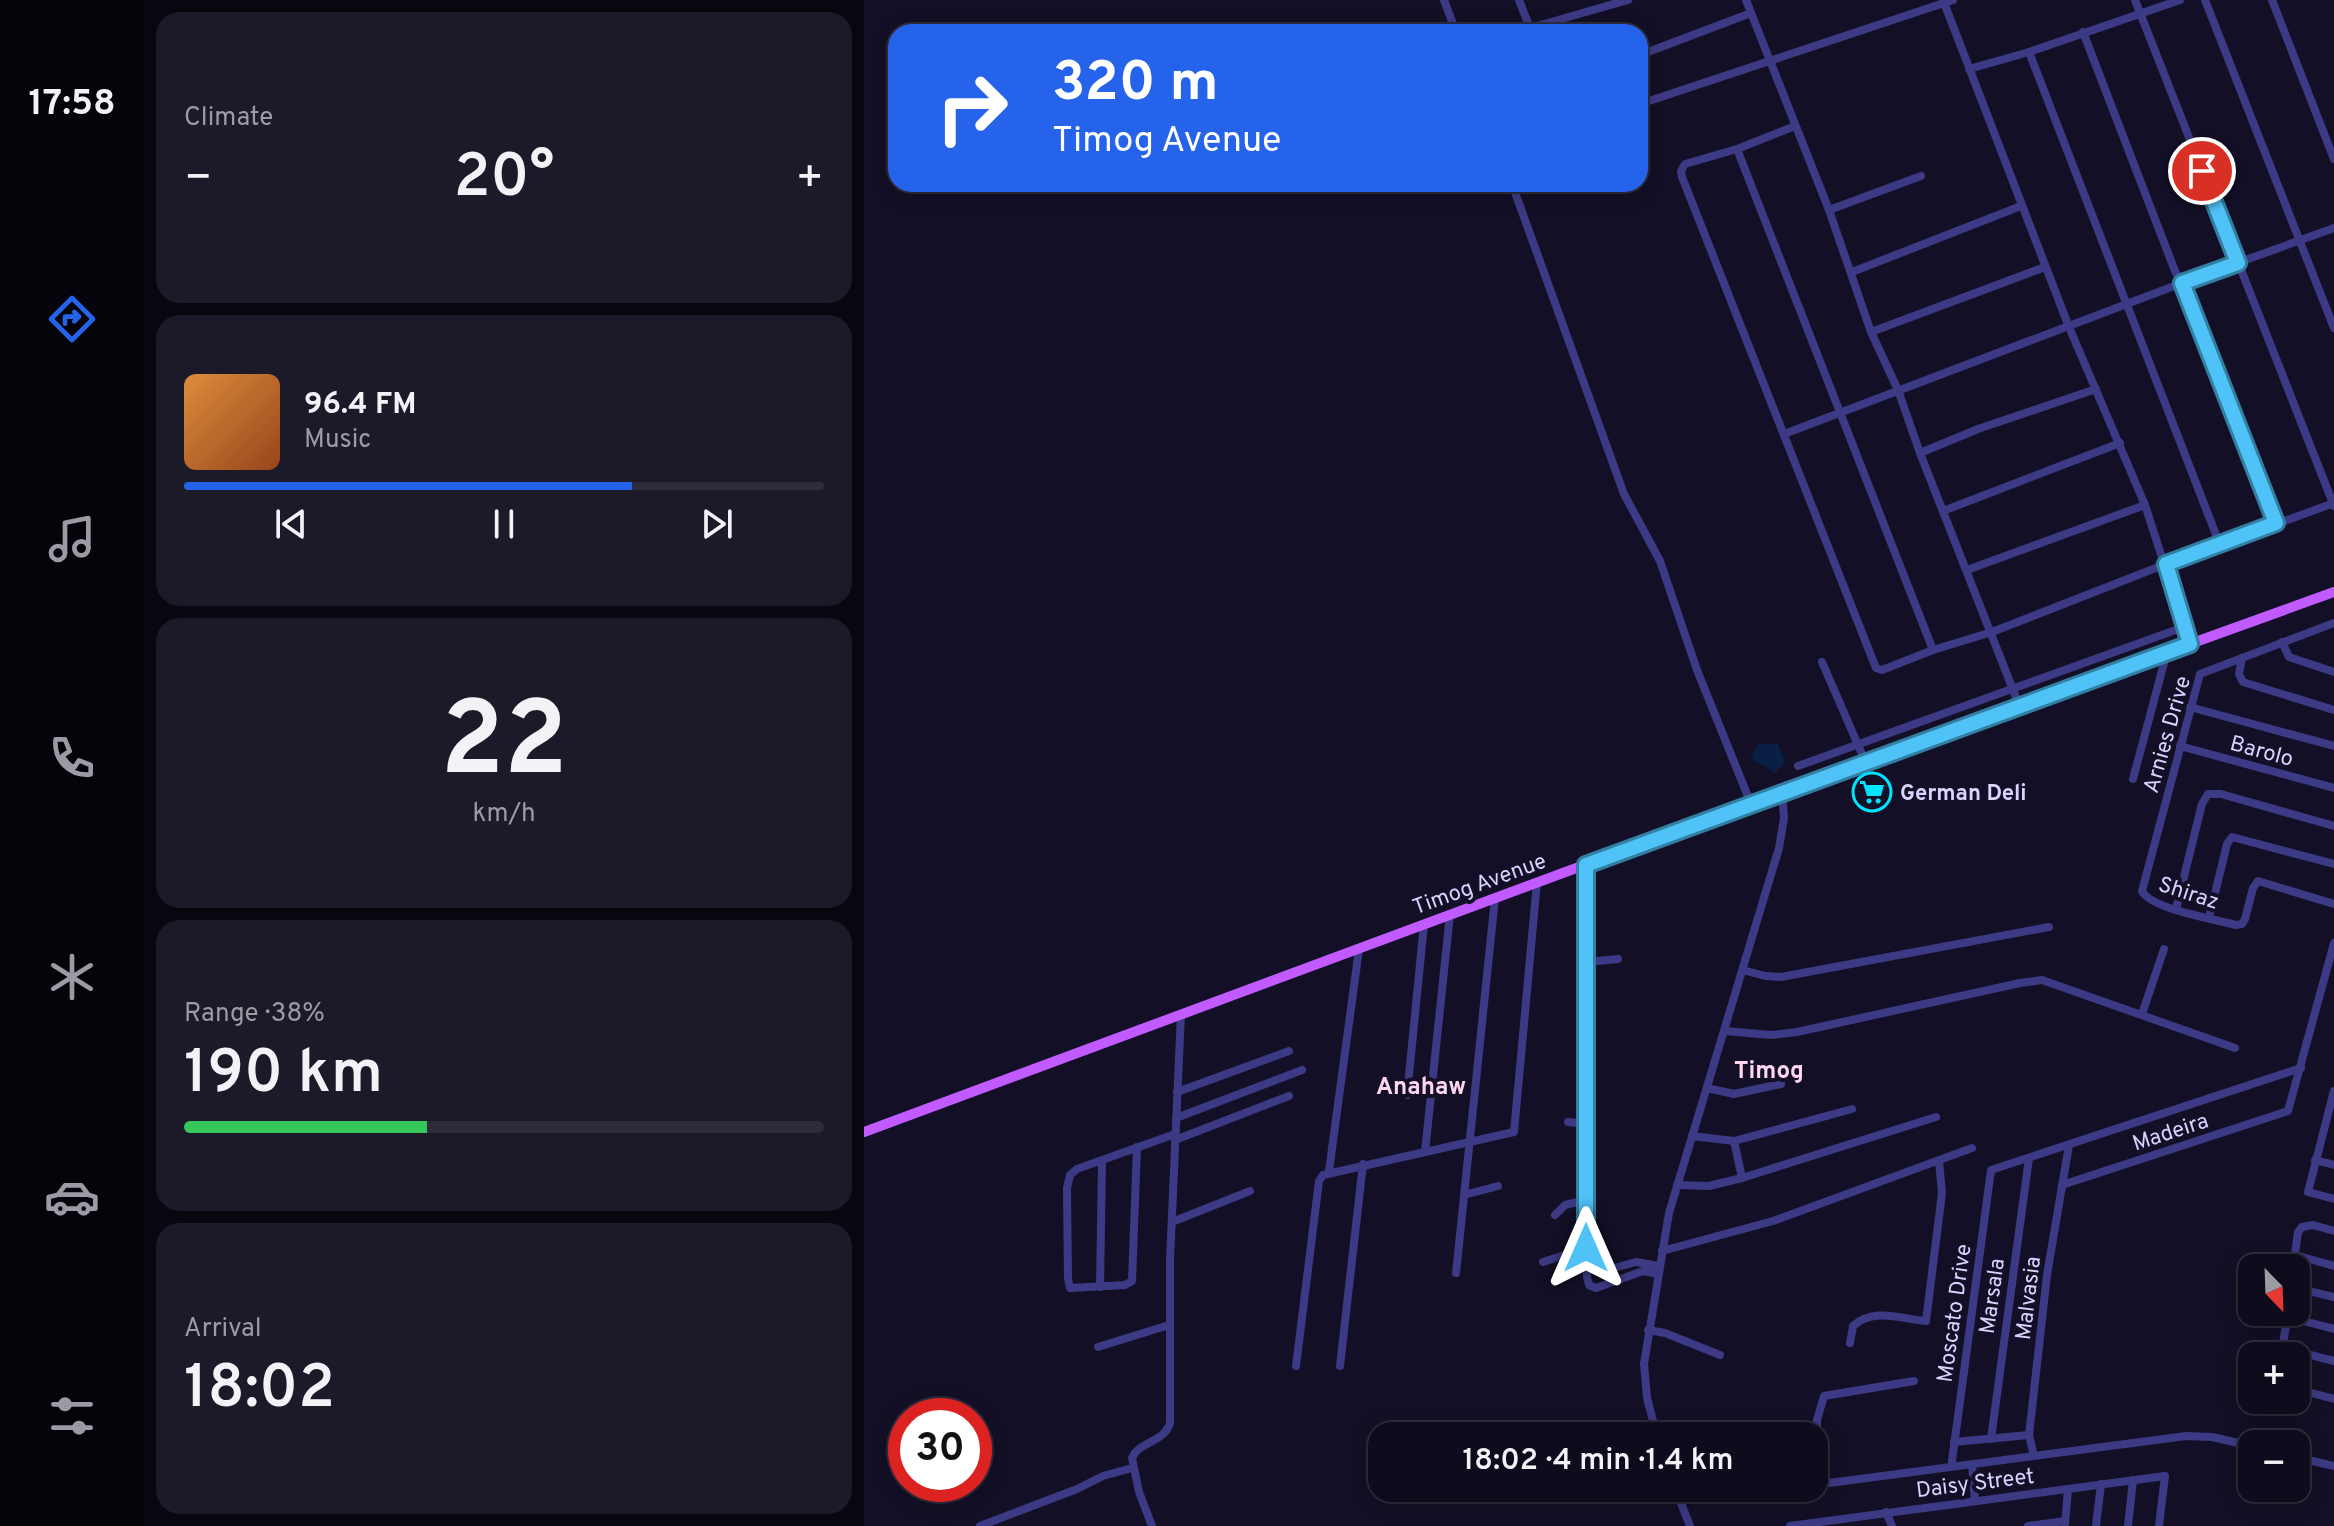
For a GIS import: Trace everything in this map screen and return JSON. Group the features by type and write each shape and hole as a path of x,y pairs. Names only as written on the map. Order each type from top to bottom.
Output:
{"main road":[{"name":"Timog Avenue","path":"864,1132 1865,761 2334,592"}],"street":[{"path":"1444,0 1453,24"},
{"path":"1519,0 1529,24"},
{"path":"1550,24 1628,0"},
{"path":"1746,0 1829,210 1871,332 1898,390 2019,705"},
{"path":"1795,126 1737,149 1685,164 1681,171 1874,666 1882,670 2334,504 2135,0"},
{"path":"1969,69 2029,52 2180,0"},
{"path":"2205,0 2334,328"},
{"path":"2272,0 2334,159"},
{"path":"1648,101 1947,1 2021,206 2145,505 2190,644"},
{"path":"1648,52 1751,13"},
{"path":"2083,32 2276,523"},
{"path":"2029,52 2220,545"},
{"path":"1737,149 1933,650"},
{"path":"1829,210 1921,176"},
{"path":"1515,192 1624,494 1660,561 1697,670 1751,804"},
{"path":"1852,272 2021,206"},
{"path":"1784,434 2334,228"},
{"path":"1871,332 2045,267"},
{"path":"1920,453 1978,429 2096,389"},
{"path":"1943,511 2120,443"},
{"path":"1967,570 2145,505"},
{"name":"Arnies Drive","path":"2143,895 2200,674 2334,623"},
{"path":"1798,766 2184,627"},
{"path":"2282,642 2289,657 2334,672"},
{"path":"2133,779 2167,652"},
{"path":"2242,658 2239,674 2243,682 2334,710"},
{"path":"1822,662 1865,761"},
{"path":"2190,707 2334,746"},
{"name":"Barolo","path":"2180,746 2334,788"},
{"path":"1653,1422 1647,1398 1644,1364 1658,1270 1677,1185 1782,831 1782,792"},
{"path":"2176,909 2202,804 2208,794 2221,794 2334,826"},
{"path":"2209,918 2227,844 2232,837 2334,864"},
{"path":"1586,865 1587,1277 1592,1287 1603,1286 1643,1271 1658,1270"},
{"name":"Shiraz","path":"2143,895 2162,905 2236,925 2242,924 2258,881 2334,904"},
{"path":"1296,1366 1319,1181 1329,1171 1514,1132 1537,882"},
{"path":"1456,1273 1495,898"},
{"path":"1425,1152 1450,914"},
{"path":"1407,1095 1424,924"},
{"path":"1743,970 1781,977 2049,927"},
{"path":"2029,1158 2301,1068 2334,943"},
{"path":"1329,1171 1359,949"},
{"path":"2142,1014 2164,949"},
{"path":"1587,962 1618,959"},
{"path":"1725,1031 1771,1035 1797,1032 2032,980 2054,983 2235,1048"},
{"path":"1152,1526 1132,1468 1134,1452 1160,1438 1169,1428 1169,1325 1181,1015"},
{"path":"1177,1092 1289,1051"},
{"name":"Madeira","path":"2062,1185 2288,1111 2301,1068"},
{"path":"1176,1118 1302,1070"},
{"path":"1707,1088 1734,1094 1781,1084"},
{"path":"2334,1094 2308,1192 2334,1199"},
{"path":"1137,1147 1132,1281 1125,1285 1070,1288 1067,1188 1073,1171 1137,1147 1175,1137 1289,1096"},
{"path":"1692,1136 1734,1141 1852,1109"},
{"path":"1677,1185 1709,1186 1742,1178 1936,1117"},
{"path":"1568,1122 1586,1124"},
{"path":"2323,1128 2334,1131"},
{"path":"1734,1141 1742,1178"},
{"name":"Malvasia","path":"2034,1456 2029,1435 2047,1275 2069,1145"},
{"path":"1662,1251 1773,1221 1972,1148"},
{"name":"Moscato Drive","path":"1952,1461 1991,1170 2029,1158"},
{"name":"Marsala","path":"1991,1439 2029,1158"},
{"path":"2315,1160 2334,1165"},
{"path":"1100,1287 1102,1161"},
{"path":"1850,1343 1853,1326 1866,1317 1882,1315 1926,1321 1942,1193 1939,1161"},
{"path":"1340,1366 1363,1164"},
{"path":"1464,1195 1498,1186"},
{"path":"1172,1222 1250,1191"},
{"path":"1555,1215 1565,1205 1586,1200"},
{"path":"2295,1254 2298,1232 2302,1227 2313,1225 2334,1231"},
{"path":"1543,1262 1586,1248"},
{"path":"2310,1259 2334,1266"},
{"path":"1614,1268 1636,1262 1658,1270"},
{"path":"2310,1291 2334,1297"},
{"path":"2310,1321 2334,1329"},
{"path":"1098,1347 1169,1325"},
{"path":"1648,1330 1665,1333 1720,1355"},
{"path":"2310,1357 2334,1361"},
{"path":"1818,1422 1824,1396 1914,1381"},
{"path":"2310,1393 2334,1399"},
{"path":"1954,1442 2029,1435"},
{"path":"1828,1483 2186,1436 2212,1437 2238,1443"},
{"path":"2310,1460 2334,1466"},
{"path":"1972,1465 1975,1501"},
{"path":"980,1526 1103,1476 1132,1468"},
{"name":"Daisy Street","path":"1790,1525 2165,1476 2159,1526"},
{"path":"2128,1526 2133,1480"},
{"path":"2096,1526 2101,1484"},
{"path":"2028,1526 2065,1524 2068,1489"},
{"path":"1680,1502 1690,1526"},
{"path":"1886,1512 1892,1526"},
{"path":"1854,1516 1858,1526"}],"water":[{"path":"1759,744 1778,744 1785,762 1775,773 1750,758"}],"place":[{"name":"German Deli","path":"1872,792"}],"district":[{"name":"Timog","path":"1769,1070"},
{"name":"Anahaw","path":"1421,1086"}],"route":[{"path":"1586,1248 1586,865 2190,644 2166,564 2276,523 2182,283 2238,263 2202,171"}]}
